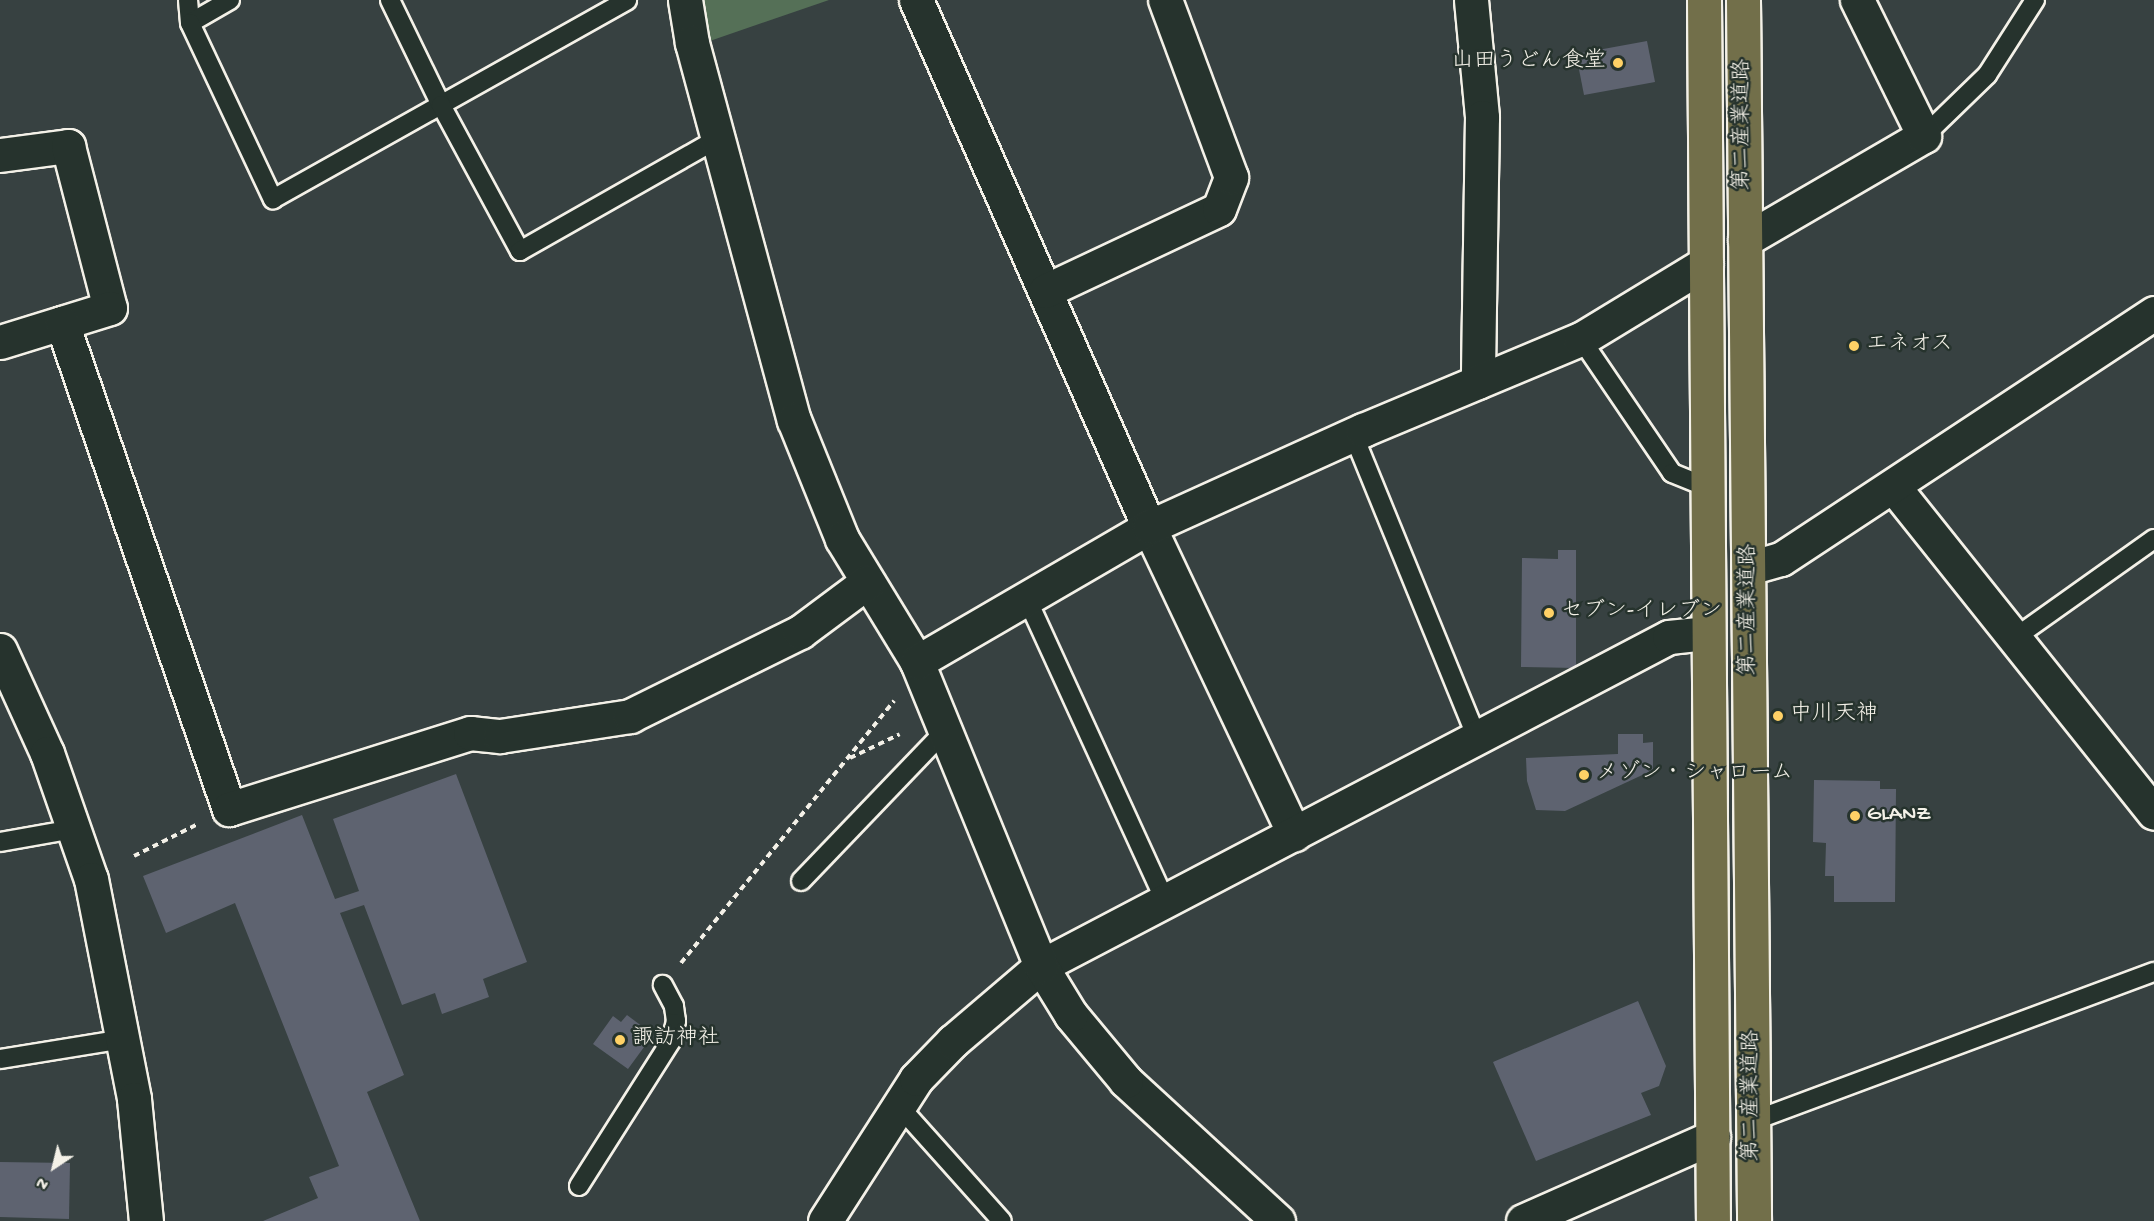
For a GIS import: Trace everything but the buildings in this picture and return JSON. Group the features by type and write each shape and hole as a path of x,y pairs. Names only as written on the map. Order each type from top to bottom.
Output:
{"main road":[{"name":"第二産業道路","path":"1704,0 1713,1221"},
{"name":"第二産業道路","path":"1743,0 1754,1221"}],"street":[{"path":"685,0 692,43 720,138 794,420 842,539 918,666 1041,966 1071,1015 1126,1081 1278,1221"},
{"path":"916,0 1149,527 1294,834"},
{"path":"1045,291 1220,209 1231,177 1165,0"},
{"path":"1471,0 1482,117 1478,382"},
{"path":"1745,240 1924,136 1857,0"},
{"path":"0,155 68,146 110,308 0,342"},
{"path":"918,666 1027,598 1149,527 1353,434 1581,339 1706,263"},
{"path":"1749,568 1781,559 2154,314"},
{"path":"62,323 229,809 470,733 500,736 630,716 800,632 867,582"},
{"path":"1893,486 2016,637 2154,813"},
{"path":"825,1221 916,1079 953,1041 1041,966 1669,637 1708,633"},
{"path":"0,650 47,753 91,879 123,1039 141,1154 146,1221"},
{"path":"1523,1221 1713,1137"}],"lane":[{"path":"188,0 190,23 273,199 627,0"},
{"path":"190,23 230,0"},
{"path":"390,0 441,105 520,251 720,138"},
{"path":"1924,136 1987,75 2035,0"},
{"path":"1581,339 1672,472 1707,487"},
{"path":"1353,434 1477,738"},
{"path":"2016,637 2154,539"},
{"path":"1027,598 1165,901"},
{"path":"801,881 942,723"},
{"path":"0,842 74,829"},
{"path":"1754,1121 2154,972"},
{"path":"579,1186 671,1041 675,1021 674,1006 663,985"},
{"path":"0,1059 123,1039"},
{"path":"899,1106 1002,1221"}],"path":[{"path":"663,985 848,759 918,666"},
{"path":"848,759 942,723"},
{"path":"134,855 229,809"}],"green space":[{"path":"696,0 829,0 704,43"}],"place":[{"name":"山田うどん食堂","path":"1618,63"},
{"name":"エネオス","path":"1854,346"},
{"name":"セブン-イレブン","path":"1549,613"},
{"name":"中川天神","path":"1778,716"},
{"name":"メゾン・シャローム","path":"1584,775"},
{"name":"GLANZ","path":"1855,816"},
{"name":"諏訪神社","path":"620,1040"}]}
